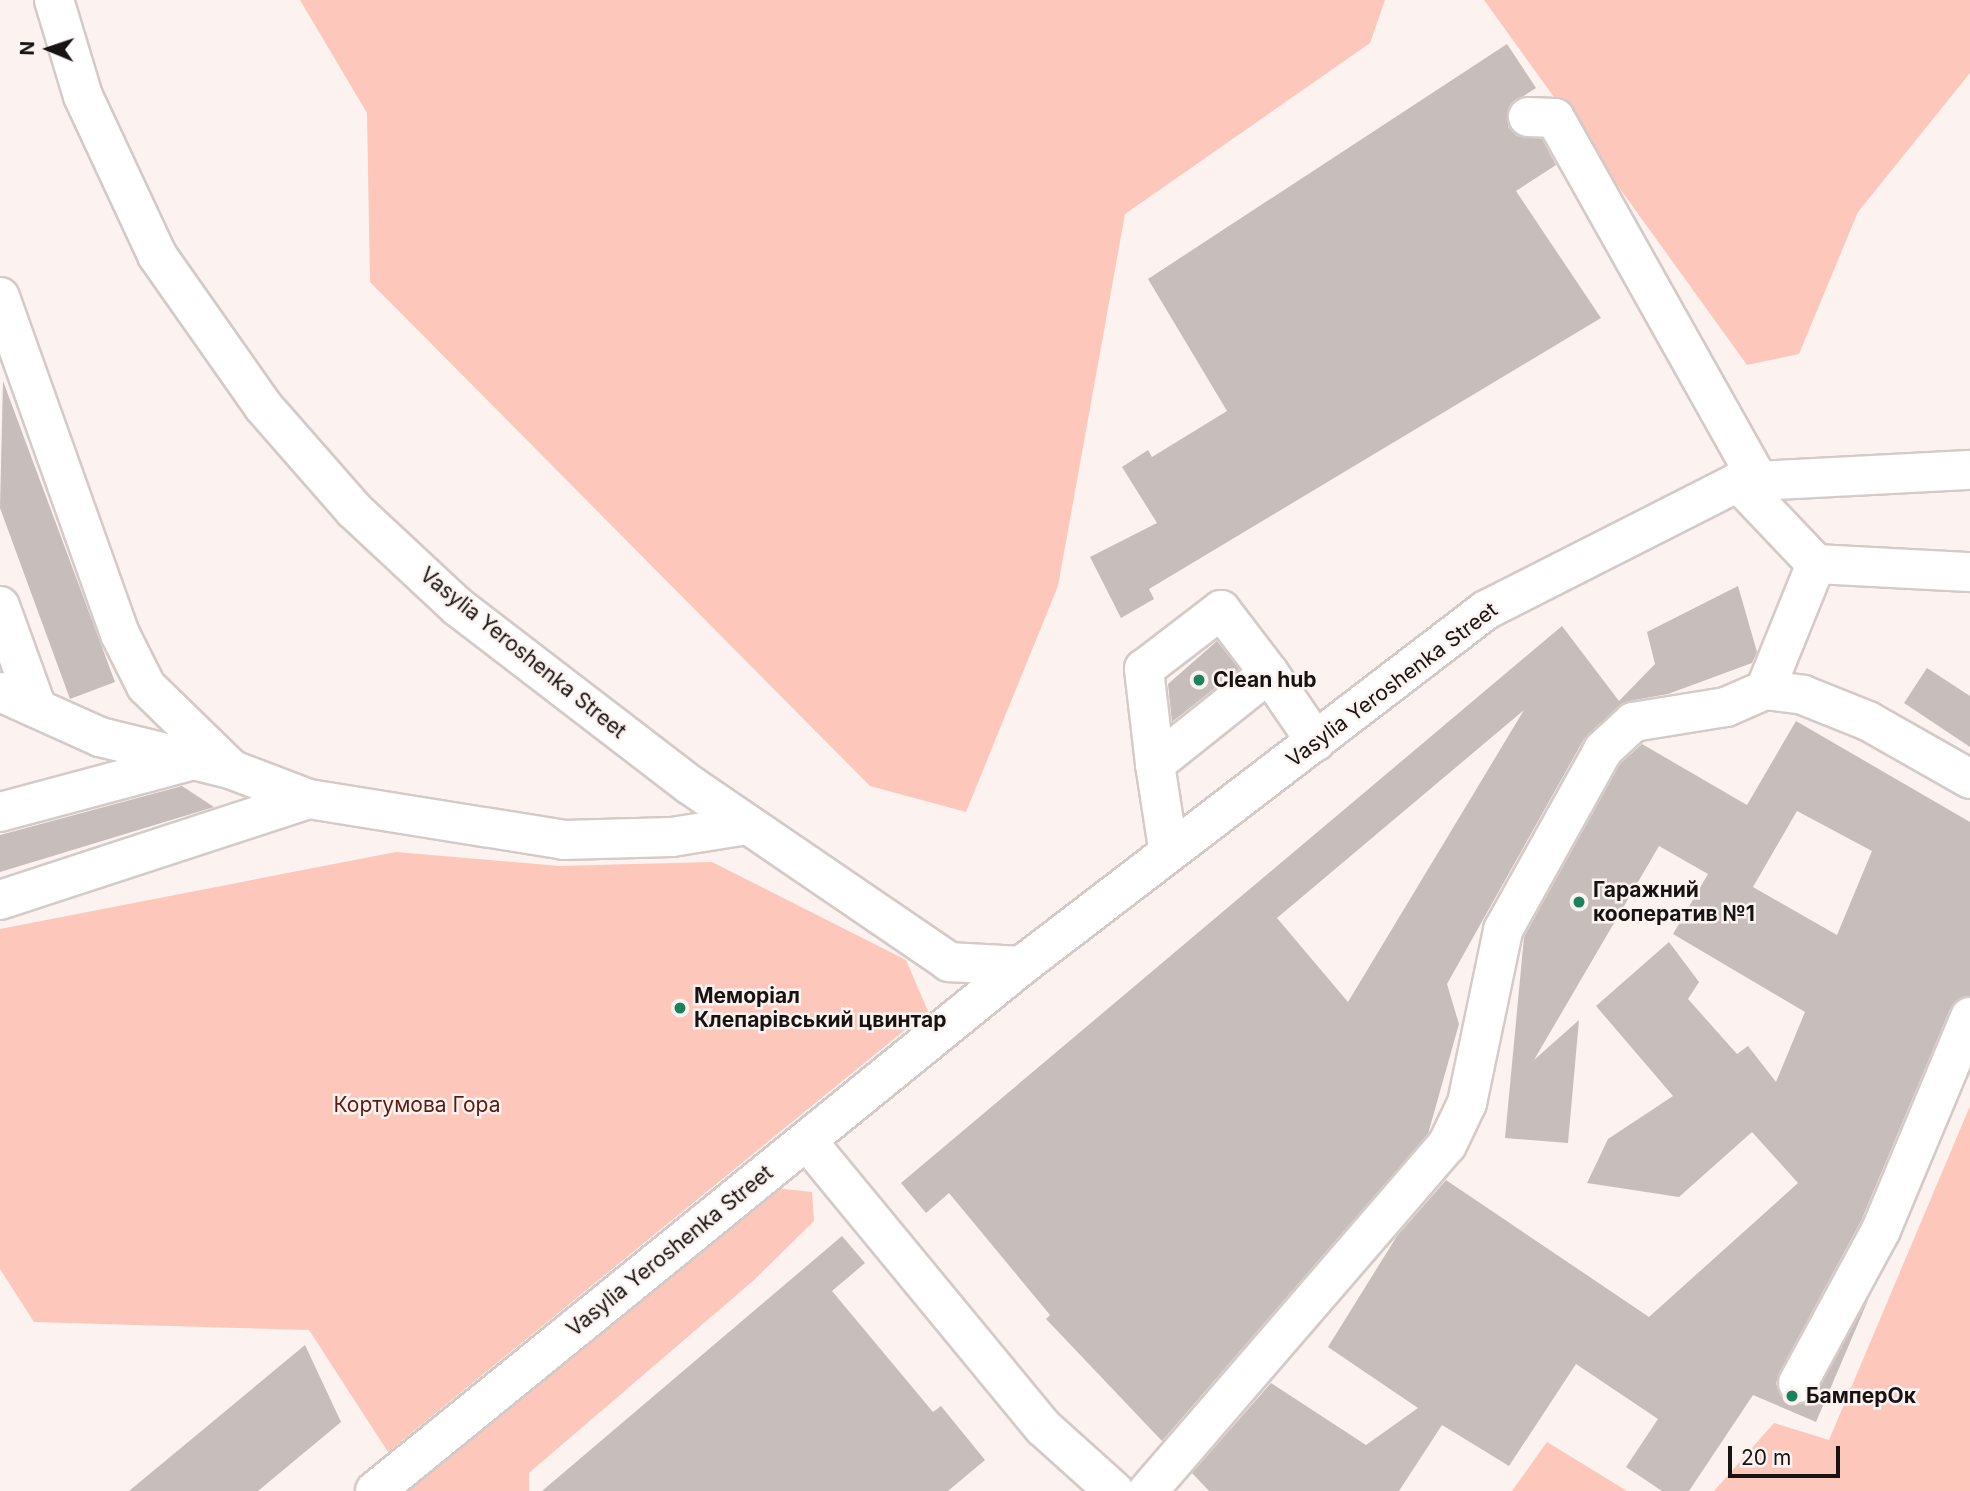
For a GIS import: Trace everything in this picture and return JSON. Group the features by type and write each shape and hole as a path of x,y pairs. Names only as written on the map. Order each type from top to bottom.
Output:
{"main road":[{"name":"Vasylia Yeroshenka Street","path":"54,0 83,96 158,255 263,405 354,510 458,607 747,825 949,962"},
{"path":"1528,117 1555,118 1748,481 1816,564 1970,572"},
{"path":"0,297 140,676 230,769"},
{"name":"Vasylia Yeroshenka Street","path":"374,1491 1168,848 1316,742 1486,610 1748,481 1970,470"},
{"path":"1765,690 1816,564"},
{"path":"0,607 37,708"},
{"path":"1168,848 1144,669 1221,610 1269,673 1316,742"},
{"path":"1155,764 1269,673"},
{"path":"1148,1491 1447,1144 1467,1103 1503,930 1603,750 1633,722 1726,707 1765,690 1803,695 1868,721 1970,779"},
{"path":"0,692 100,737 230,769 309,799 564,840 672,837 747,825"},
{"path":"0,812 193,761"},
{"path":"0,901 309,799"},
{"path":"966,1012 949,962 1021,967"},
{"path":"1798,1383 1881,1230 1970,1017"},
{"path":"807,1141 1044,1428 1114,1491"}],"green space":[{"path":"300,0 1385,0 1370,43 1125,214 1058,586 966,812 870,786 370,282 367,113"},
{"path":"1484,0 1970,0 1970,73 1858,212 1799,354 1747,365"},
{"name":"Кортумова Гора","path":"396,852 559,866 712,862 906,960 928,1011 388,1452 309,1330 34,1322 0,1269 0,929"},
{"path":"1970,1106 1970,1491 1714,1491 1774,1423 1829,1440"},
{"path":"776,1188 812,1192 814,1221 754,1280 529,1473 529,1491 405,1491"},
{"path":"1547,1442 1627,1491 1512,1491"}],"building":[{"path":"1507,44 1536,88 1510,105 1508,127 1517,136 1542,139 1556,165 1516,191 1601,318 1149,589 1154,599 1121,618 1090,557 1157,523 1122,467 1148,450 1152,457 1227,411 1148,279"},
{"path":"3,381 115,682 70,699 0,508"},
{"path":"1738,586 1757,652 1752,663 1668,694 1629,701 1584,739 1447,984 1459,1024 1428,1134 1162,1441 1046,1319 1050,1315 949,1193 926,1213 901,1183 1562,626 1619,701 1655,664 1647,632","holes":["1524,710 1348,1002 1277,918"]},
{"name":"Clean hub","path":"1217,641 1239,669 1172,722 1168,684"},
{"path":"1927,668 1970,696 1970,747 1904,703"},
{"path":"1796,721 1970,822 1970,996 1950,1009 1861,1221 1779,1373 1776,1384 1787,1402 1810,1401 1869,1298 1816,1422 1753,1395 1689,1491 1662,1491 1626,1467 1658,1419 1576,1364 1509,1466 1442,1425 1399,1491 1209,1491 1192,1473 1271,1383 1366,1445 1418,1408 1328,1347 1397,1236 1446,1180 1649,1317 1798,1183 1752,1132 1679,1197 1587,1183 1608,1139 1673,1096 1596,1006 1669,942 1699,982 1688,999 1737,1054 1748,1046 1776,1082 1805,1012 1673,934 1708,874 1659,846 1534,1060 1579,1020 1568,1143 1505,1138 1524,937 1620,764 1642,744 1747,805","holes":["1797,811 1872,851 1837,935 1753,887"]},
{"path":"182,786 214,807 0,872 0,835"},
{"path":"842,1236 865,1263 832,1291 933,1412 941,1406 985,1460 948,1491 542,1491"},
{"path":"305,1345 341,1422 258,1491 129,1491"}],"place":[{"name":"Clean hub","path":"1199,680"},
{"name":"Гаражний кооператив №1","path":"1579,902"},
{"name":"Меморіал Клепарівський цвинтар","path":"680,1008"},
{"name":"БамперОк","path":"1792,1396"}]}
